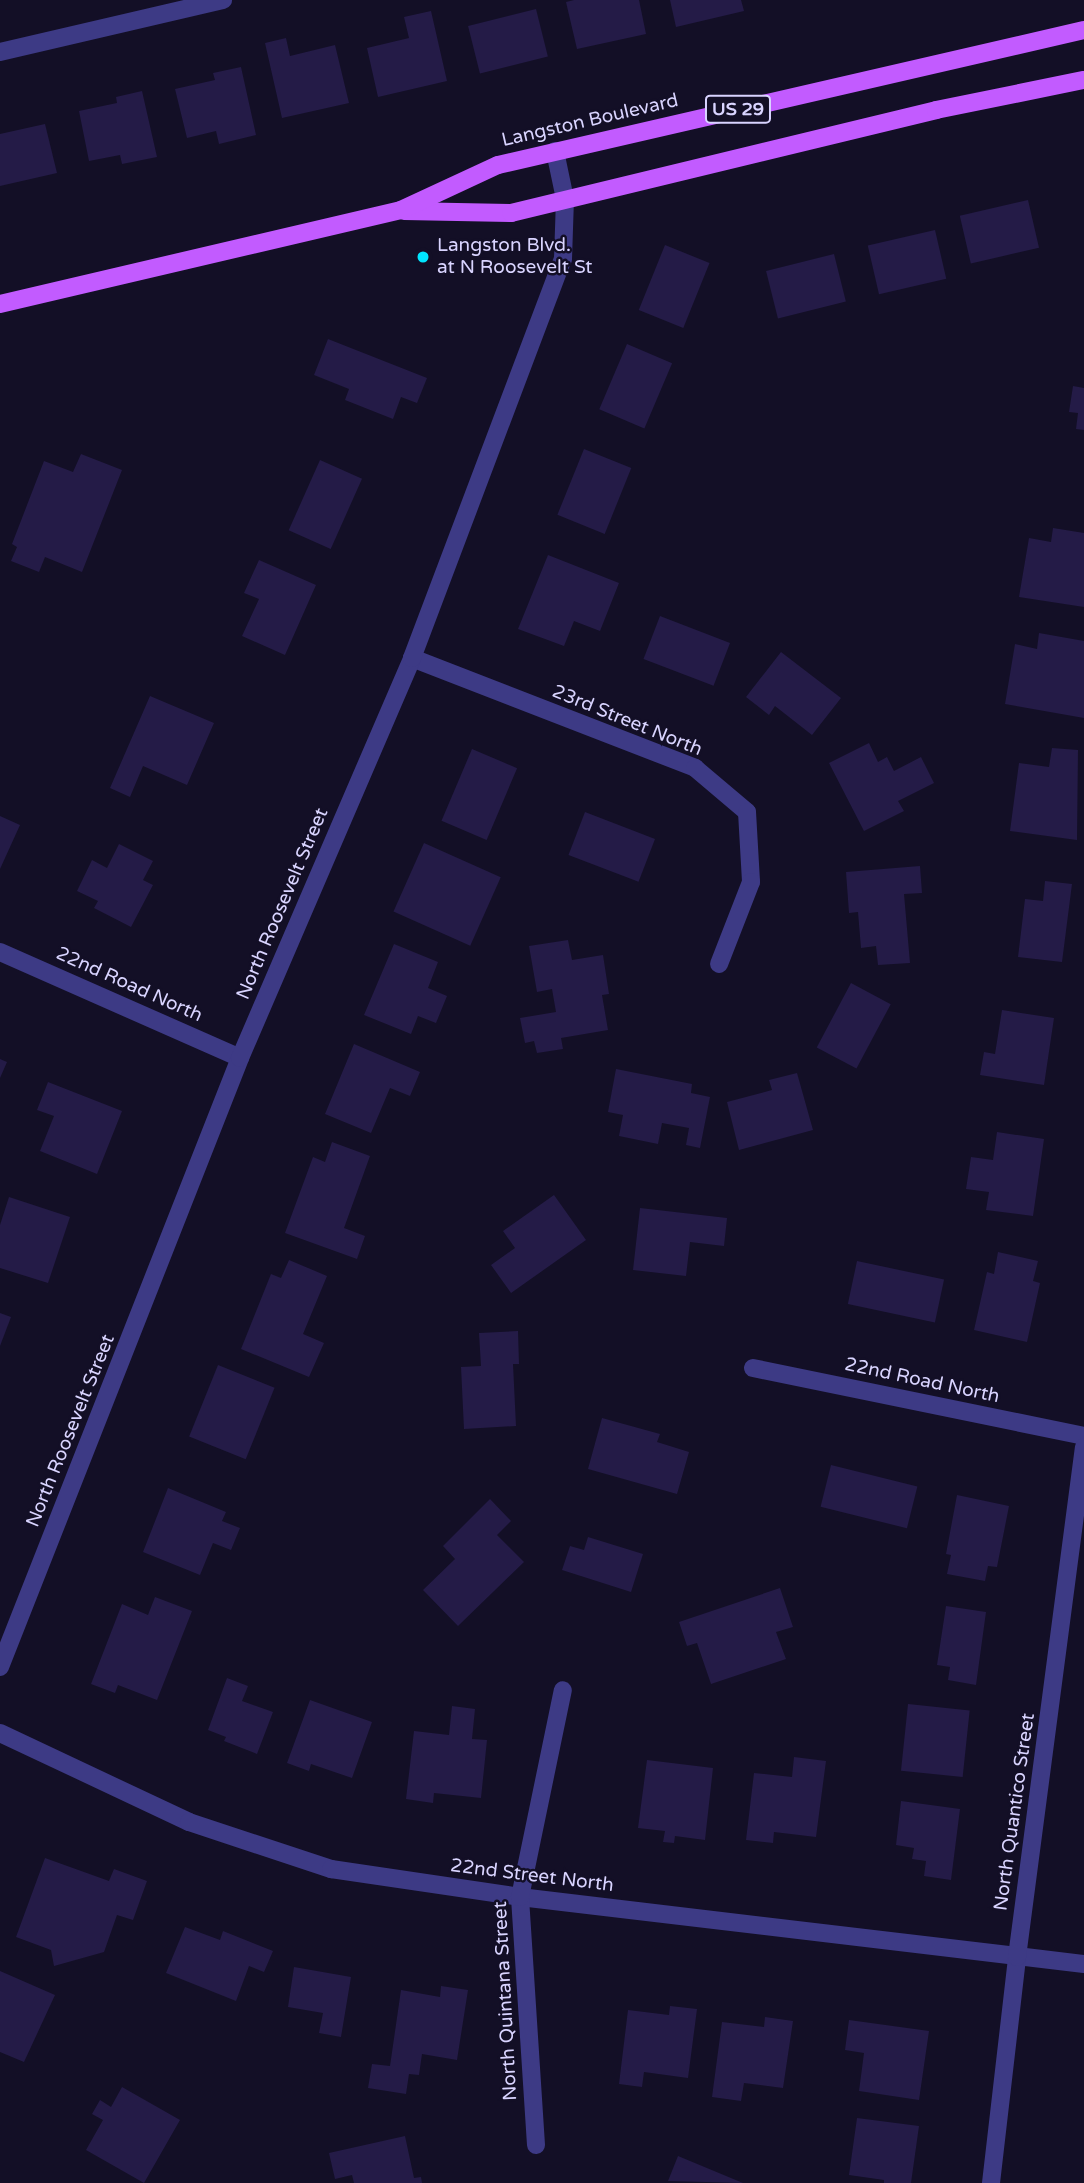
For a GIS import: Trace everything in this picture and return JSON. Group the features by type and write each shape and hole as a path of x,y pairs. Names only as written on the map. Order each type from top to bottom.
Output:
{"main road":[{"name":"Langston Boulevard","path":"0,304 401,211 498,164 1084,30"},
{"name":"Langston Boulevard","path":"401,211 510,213 936,110 1084,80"}],"street":[{"path":"0,52 223,0"},
{"name":"North Roosevelt Street","path":"0,1667 240,1058 412,658 563,259 565,199 555,151"},
{"name":"23rd Street North","path":"412,658 695,768 747,812 751,882 719,964"},
{"name":"22nd Road North","path":"0,951 240,1058"},
{"name":"22nd Road North","path":"752,1368 1084,1436"},
{"name":"North Quantico Street","path":"991,2183 1017,1957 1084,1447"},
{"name":"North Quintana Street","path":"536,2145 520,1897 563,1690"},
{"name":"22nd Street North","path":"0,1733 189,1822 331,1869 520,1897 1084,1964"}],"building":[{"path":"639,0 646,34 577,49 566,2"},
{"path":"670,0 741,0 744,11 676,27"},
{"path":"536,9 548,57 480,73 468,26"},
{"path":"431,11 447,81 378,97 367,48 409,38 404,17"},
{"path":"286,38 290,56 335,45 349,103 282,118 265,43"},
{"path":"241,67 256,135 219,144 216,131 187,138 175,89 215,80 213,73"},
{"path":"142,91 157,157 122,164 120,155 89,161 79,111 117,103 116,97"},
{"path":"45,124 57,173 0,186 0,134"},
{"path":"1028,200 1039,248 971,263 960,216"},
{"path":"935,230 946,279 879,294 868,246"},
{"path":"665,245 710,263 683,328 639,310"},
{"path":"834,254 846,302 778,318 766,271"},
{"path":"328,339 427,378 417,403 401,397 393,419 345,400 349,389 314,375"},
{"path":"627,344 672,363 644,429 599,409"},
{"path":"1073,386 1084,388 1084,430 1076,429 1078,413 1069,412"},
{"path":"584,449 631,468 605,534 557,515"},
{"path":"81,454 122,470 82,572 45,557 39,572 11,561 17,547 12,544 44,461 73,472"},
{"path":"320,460 362,479 331,549 289,530"},
{"path":"1053,528 1084,533 1084,607 1019,597 1029,538 1051,542"},
{"path":"548,555 619,583 600,631 574,621 564,646 518,629"},
{"path":"259,560 316,585 285,655 242,636 259,599 244,593"},
{"path":"660,616 730,643 714,686 644,659"},
{"path":"1039,633 1084,641 1084,718 1005,704 1015,644 1037,649"},
{"path":"781,652 841,698 812,735 775,706 769,715 746,697"},
{"path":"150,696 214,723 187,785 143,766 130,797 110,788"},
{"path":"869,743 878,762 887,757 894,771 921,757 934,783 898,801 904,811 864,831 829,763"},
{"path":"1052,748 1078,750 1077,840 1010,831 1019,763 1049,767"},
{"path":"472,749 517,768 487,840 442,821"},
{"path":"585,812 655,839 639,882 569,855"},
{"path":"0,816 20,825 0,869"},
{"path":"424,843 501,877 470,946 393,912"},
{"path":"119,844 153,861 143,880 153,885 131,927 94,908 98,901 77,891 92,860 107,868"},
{"path":"920,866 922,893 904,894 910,963 878,965 876,946 861,948 858,912 849,913 846,872"},
{"path":"1045,881 1072,884 1062,962 1018,957 1025,899 1043,901"},
{"path":"568,940 572,960 603,955 609,994 602,995 608,1030 561,1038 563,1049 537,1053 534,1041 525,1043 520,1018 556,1012 552,989 537,992 529,946"},
{"path":"394,944 438,962 428,988 447,996 436,1023 418,1016 411,1034 364,1015"},
{"path":"851,983 891,1004 856,1069 817,1047"},
{"path":"1002,1010 1054,1018 1044,1085 980,1075 984,1052 995,1054"},
{"path":"354,1044 420,1072 410,1096 390,1088 371,1133 325,1114"},
{"path":"0,1059 7,1062 0,1078"},
{"path":"616,1069 692,1084 691,1093 710,1097 700,1148 686,1145 689,1128 662,1123 658,1144 619,1136 623,1115 608,1112"},
{"path":"797,1073 813,1130 739,1150 727,1102 772,1090 769,1080"},
{"path":"48,1082 122,1111 97,1174 40,1151 54,1116 37,1110"},
{"path":"997,1132 1044,1139 1033,1216 986,1210 989,1192 966,1189 971,1157 993,1160"},
{"path":"332,1142 370,1156 344,1228 365,1236 357,1259 285,1233 313,1157 325,1162"},
{"path":"554,1195 586,1240 511,1293 491,1265 515,1248 503,1231"},
{"path":"9,1197 70,1217 48,1283 0,1268 0,1225"},
{"path":"640,1208 727,1218 724,1246 690,1242 686,1276 633,1270"},
{"path":"998,1252 1038,1261 1033,1281 1040,1283 1027,1342 974,1330 987,1272 994,1274"},
{"path":"289,1260 327,1276 303,1334 324,1343 309,1377 241,1349 271,1274 281,1278"},
{"path":"857,1261 944,1280 935,1323 848,1304"},
{"path":"0,1313 11,1317 0,1346"},
{"path":"518,1331 519,1364 513,1364 516,1426 464,1429 461,1367 481,1366 479,1333"},
{"path":"218,1365 275,1388 246,1459 189,1436"},
{"path":"602,1418 660,1434 657,1442 689,1452 677,1494 588,1469"},
{"path":"831,1465 917,1487 907,1528 821,1507"},
{"path":"168,1488 226,1512 222,1521 240,1528 231,1550 213,1543 200,1575 143,1552"},
{"path":"957,1495 1009,1506 997,1567 988,1566 985,1581 947,1574 951,1555 946,1554"},
{"path":"490,1499 511,1521 497,1535 524,1562 458,1626 423,1590 455,1559 443,1546"},
{"path":"588,1537 643,1554 631,1592 562,1570 570,1546 584,1550"},
{"path":"780,1588 793,1627 776,1632 786,1659 711,1684 697,1643 687,1646 679,1622"},
{"path":"155,1597 192,1611 157,1700 118,1685 115,1693 91,1684 122,1604 148,1615"},
{"path":"946,1606 986,1612 976,1685 948,1680 950,1667 937,1665"},
{"path":"227,1678 248,1686 242,1701 273,1712 257,1754 224,1741 226,1737 208,1730"},
{"path":"310,1700 372,1722 352,1778 311,1764 309,1771 287,1763"},
{"path":"908,1704 970,1710 963,1777 901,1771"},
{"path":"452,1706 475,1709 472,1739 487,1740 481,1798 434,1793 433,1803 406,1799 414,1731 449,1735"},
{"path":"794,1757 826,1761 816,1837 774,1832 773,1843 746,1840 754,1773 792,1777"},
{"path":"647,1760 713,1768 705,1840 675,1836 674,1843 663,1842 665,1831 638,1828"},
{"path":"901,1801 960,1809 951,1880 924,1876 926,1861 912,1859 914,1848 896,1845"},
{"path":"45,1858 109,1881 114,1869 147,1881 133,1920 117,1915 104,1952 54,1966 51,1950 16,1937"},
{"path":"185,1927 220,1940 223,1931 273,1951 264,1972 249,1966 236,2001 166,1973"},
{"path":"294,1967 351,1977 341,2037 319,2033 323,2013 288,2007"},
{"path":"0,1971 55,1995 24,2062 0,2052"},
{"path":"441,1986 468,1990 457,2060 422,2054 419,2075 409,2074 406,2094 368,2088 372,2064 390,2066 401,1990 440,1997"},
{"path":"670,2006 697,2009 688,2078 644,2072 642,2087 619,2084 628,2010 669,2015"},
{"path":"765,2017 793,2021 783,2088 744,2083 741,2101 712,2097 722,2022 764,2027"},
{"path":"849,2020 929,2031 919,2100 859,2091 864,2053 845,2050"},
{"path":"122,2087 180,2120 144,2183 86,2150 103,2120 92,2114 100,2100 111,2107"},
{"path":"857,2118 919,2126 911,2183 884,2183 884,2180 849,2175"},
{"path":"405,2136 414,2178 421,2177 422,2183 354,2183 352,2175 335,2179 329,2153"},
{"path":"678,2156 743,2183 668,2181"}],"place":[{"name":"Langston Blvd. at N Roosevelt St","path":"423,257"}]}
